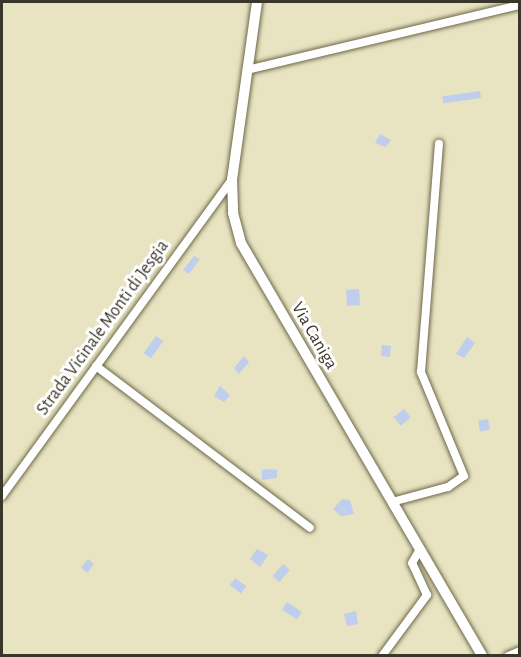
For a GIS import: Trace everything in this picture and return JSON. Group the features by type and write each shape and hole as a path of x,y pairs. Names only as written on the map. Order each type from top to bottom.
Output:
{"street":[{"name":"Via Caniga","path":"256,2 232,179 233,213 241,243 482,656"},
{"path":"247,70 519,5"},
{"path":"392,502 448,487 464,476 421,372 439,144"},
{"name":"Strada Vicinale Monti di Jesgia","path":"2,496 232,179"},
{"path":"96,366 310,528"},
{"path":"382,656 427,595 412,563 420,549"},
{"path":"508,656 519,651"}],"building":[{"path":"480,91 481,98 443,103 442,96"},
{"path":"380,134 391,140 386,147 375,143"},
{"path":"194,256 200,259 189,274 183,270"},
{"path":"359,289 360,305 347,306 346,290"},
{"path":"156,336 163,341 151,358 144,353"},
{"path":"467,337 475,343 464,358 456,354"},
{"path":"382,345 391,346 390,357 381,356"},
{"path":"244,356 249,362 239,374 234,368"},
{"path":"220,386 230,395 224,402 214,396"},
{"path":"404,409 411,418 401,426 394,417"},
{"path":"488,419 490,430 480,432 478,421"},
{"path":"262,470 277,470 277,478 262,480"},
{"path":"342,499 350,500 354,514 341,516 333,509"},
{"path":"257,549 268,555 260,567 250,559"},
{"path":"88,559 94,564 87,573 81,567"},
{"path":"283,564 290,570 279,582 273,576"},
{"path":"235,578 246,586 241,594 230,585"},
{"path":"287,602 302,612 297,620 282,609"},
{"path":"356,611 358,624 347,626 344,614"}]}
